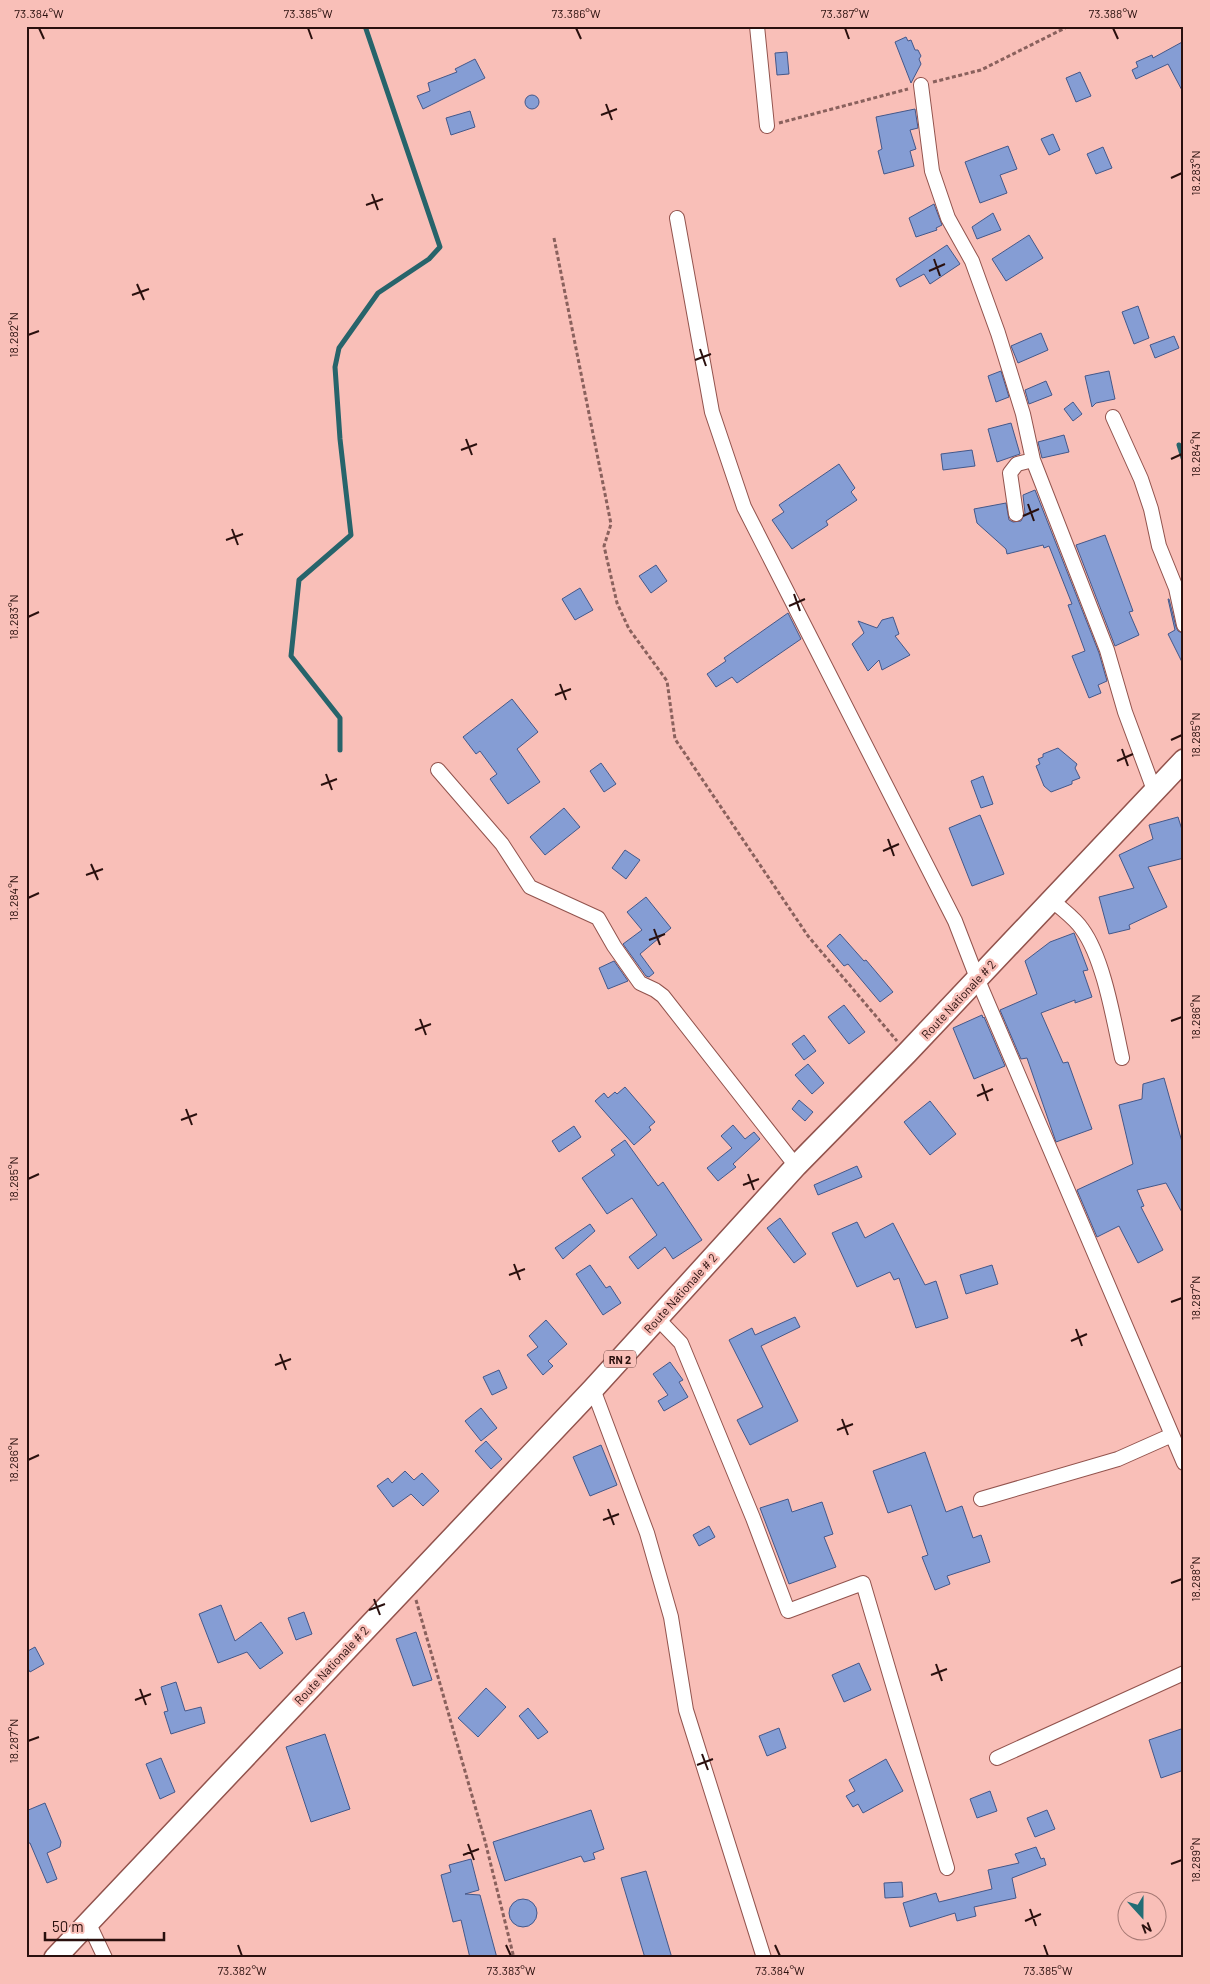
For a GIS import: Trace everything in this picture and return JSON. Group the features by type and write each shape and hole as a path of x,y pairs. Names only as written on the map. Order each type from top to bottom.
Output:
{"main road":[{"name":"Route Nationale # 2","path":"55,1958 410,1580 593,1389 796,1166 907,1053 1184,760"}],"street":[{"path":"757,26 767,126"},
{"path":"921,85 932,170 948,218 972,261 998,333 1024,414 1033,460 1107,650 1125,712 1154,790"},
{"path":"677,218 712,412 744,507 955,921 977,978 1184,1462"},
{"path":"1112,416 1141,479 1151,509 1159,546 1176,588 1184,625"},
{"path":"1016,514 1010,472 1017,464 1033,460"},
{"path":"438,770 502,844 530,887 598,918 614,946 640,984 655,990 663,996 796,1166"},
{"path":"1051,899 1082,929 1094,952 1107,990 1122,1058"},
{"path":"657,1318 680,1342 753,1518 788,1611 863,1583 947,1868"},
{"path":"593,1389 647,1533 671,1617 686,1710 764,1958"},
{"path":"981,1499 1118,1459 1172,1436"},
{"path":"997,1758 1184,1673"},
{"path":"88,1922 105,1958"}],"path":[{"path":"554,238 611,524 604,546 613,587 617,603 629,629 666,680 675,739 808,936 907,1053"},
{"path":"410,1580 485,1841 514,1958"}],"building":[{"path":"906,37 908,41 911,40 915,50 918,50 921,56 919,59 921,64 911,83 895,42"},
{"path":"1184,41 1184,94 1168,64 1136,79 1132,70 1138,67 1136,62 1152,55 1153,58"},
{"path":"787,52 789,74 777,75 775,53"},
{"path":"475,59 485,78 423,109 417,96 430,91 428,83 457,72 455,69"},
{"path":"1080,72 1091,96 1076,102 1066,78"},
{"path":"529,95 535,95 539,102 535,109 529,109 525,105 525,99"},
{"path":"915,109 918,128 910,130 916,149 910,151 914,166 884,174 878,151 882,149 876,117"},
{"path":"470,111 475,127 451,135 446,118"},
{"path":"1053,134 1060,150 1049,155 1041,139"},
{"path":"1008,146 1017,169 1000,175 1007,193 980,203 965,162"},
{"path":"1103,147 1112,168 1096,174 1087,154"},
{"path":"934,204 942,225 936,228 937,230 916,237 909,218"},
{"path":"993,213 1001,230 977,239 972,227"},
{"path":"1029,235 1043,258 1006,281 992,259"},
{"path":"947,245 960,264 930,284 924,274 900,287 896,279"},
{"path":"1138,306 1149,338 1134,344 1122,312"},
{"path":"1041,333 1048,350 1018,363 1011,346"},
{"path":"1174,336 1179,348 1155,358 1150,345"},
{"path":"1001,371 1009,397 996,402 988,376"},
{"path":"1109,371 1115,399 1096,403 1092,407 1085,376"},
{"path":"1046,381 1052,395 1029,404 1025,390"},
{"path":"1073,402 1082,414 1073,421 1064,409"},
{"path":"1011,423 1020,454 997,462 988,429"},
{"path":"1064,435 1069,452 1042,458 1038,442"},
{"path":"972,450 975,466 943,470 941,454"},
{"path":"839,464 855,488 851,492 857,500 826,521 828,525 792,549 772,520 784,512 779,505"},
{"path":"1035,490 1099,653 1107,681 1098,685 1101,693 1089,698 1072,656 1085,651 1068,605 1072,604 1049,546 1044,548 1043,545 1007,554 1006,549 977,523 974,509 1006,503 1009,520 1013,522 1021,521 1025,513 1023,495"},
{"path":"1105,535 1133,611 1129,612 1139,635 1115,646 1076,545"},
{"path":"656,565 667,581 651,593 639,576"},
{"path":"580,588 593,610 575,620 562,599"},
{"path":"1168,599 1176,627 1178,631 1184,634 1184,666 1168,634 1175,630"},
{"path":"788,613 801,639 737,683 732,677 716,687 707,674 726,661 724,658"},
{"path":"893,617 899,634 895,636 910,655 882,670 879,660 868,671 852,644 864,633 858,621 877,628 882,620"},
{"path":"512,699 538,732 517,749 540,782 508,804 490,779 497,774 480,751 476,754 463,737"},
{"path":"1058,748 1077,764 1075,768 1080,778 1072,781 1072,784 1051,792 1044,786 1036,766 1040,764 1038,759 1043,757 1043,754"},
{"path":"601,763 616,784 604,792 590,771"},
{"path":"983,776 993,804 981,808 971,781"},
{"path":"564,808 580,827 545,855 530,837"},
{"path":"980,815 1004,874 972,886 949,828"},
{"path":"1178,817 1184,836 1184,858 1148,867 1167,907 1129,925 1130,929 1109,934 1099,897 1134,888 1119,855 1153,839 1149,825"},
{"path":"625,850 640,860 626,879 612,868"},
{"path":"646,897 671,928 640,954 654,973 649,977 646,976 623,944 642,930 627,912"},
{"path":"1074,933 1088,970 1083,971 1092,997 1075,1003 1075,1000 1041,1013 1063,1063 1068,1062 1092,1129 1056,1142 1027,1058 1021,1059 1000,1010 1037,994 1025,961 1050,942"},
{"path":"840,934 864,961 866,960 893,992 880,1002 848,964 844,966 827,946"},
{"path":"614,961 628,981 608,989 599,968"},
{"path":"844,1005 865,1032 849,1044 828,1017"},
{"path":"982,1015 1005,1066 974,1079 953,1028"},
{"path":"804,1035 816,1051 804,1060 792,1044"},
{"path":"808,1064 824,1083 812,1094 795,1075"},
{"path":"1164,1078 1184,1149 1184,1216 1166,1183 1137,1190 1144,1206 1141,1207 1163,1250 1138,1263 1119,1226 1097,1237 1077,1190 1133,1164 1119,1105 1142,1099 1143,1084"},
{"path":"625,1087 655,1122 649,1127 651,1130 634,1145 595,1101 604,1093 608,1098 615,1092 617,1094"},
{"path":"799,1100 813,1112 805,1121 792,1109"},
{"path":"930,1101 956,1134 930,1155 904,1122"},
{"path":"733,1125 745,1139 754,1132 760,1139 733,1164 736,1167 718,1181 707,1168 732,1148 721,1136"},
{"path":"574,1126 581,1137 559,1152 552,1141"},
{"path":"625,1140 658,1186 663,1182 702,1240 673,1259 665,1247 638,1269 629,1257 657,1235 632,1198 607,1214 582,1178 615,1155 611,1150"},
{"path":"857,1166 862,1177 818,1195 814,1185"},
{"path":"780,1218 806,1254 794,1263 767,1228"},
{"path":"857,1222 865,1238 893,1223 925,1285 936,1281 948,1318 916,1328 899,1278 894,1280 890,1272 857,1287 832,1233"},
{"path":"590,1224 595,1231 563,1259 555,1248"},
{"path":"590,1265 606,1288 610,1286 621,1303 603,1315 576,1274"},
{"path":"992,1265 998,1284 966,1294 960,1275"},
{"path":"795,1317 800,1327 761,1346 798,1421 750,1445 737,1420 763,1407 729,1340 752,1328 755,1335"},
{"path":"546,1320 567,1344 548,1361 553,1366 543,1375 527,1355 538,1347 529,1336"},
{"path":"670,1362 683,1380 679,1382 688,1397 664,1411 658,1401 668,1395 653,1374"},
{"path":"499,1370 507,1388 492,1395 483,1377"},
{"path":"481,1408 497,1428 481,1441 465,1421"},
{"path":"486,1441 502,1459 491,1469 475,1451"},
{"path":"601,1445 617,1485 590,1496 573,1457"},
{"path":"925,1452 946,1512 962,1506 973,1538 981,1535 990,1562 947,1576 950,1584 935,1590 922,1557 928,1555 911,1505 888,1513 873,1471"},
{"path":"405,1471 414,1480 422,1473 439,1491 423,1506 411,1494 393,1507 377,1486 388,1478 392,1483"},
{"path":"788,1499 792,1512 822,1502 833,1534 824,1537 836,1567 789,1584 760,1508"},
{"path":"709,1526 715,1537 699,1546 693,1535"},
{"path":"221,1605 235,1641 261,1622 283,1653 260,1669 247,1652 218,1663 199,1614"},
{"path":"304,1612 312,1634 296,1640 288,1618"},
{"path":"416,1632 432,1680 413,1686 396,1639"},
{"path":"35,1647 44,1664 30,1672 26,1665 26,1652"},
{"path":"859,1663 871,1690 844,1702 832,1675"},
{"path":"176,1682 185,1711 201,1707 205,1723 171,1734 164,1712 168,1711 161,1687"},
{"path":"486,1688 506,1707 478,1737 458,1718"},
{"path":"528,1708 548,1732 538,1739 519,1716"},
{"path":"779,1728 786,1748 767,1756 759,1736"},
{"path":"1184,1728 1184,1770 1161,1778 1149,1740"},
{"path":"325,1734 350,1809 311,1822 286,1747"},
{"path":"161,1758 175,1792 160,1799 146,1764"},
{"path":"886,1759 903,1791 863,1813 858,1804 853,1807 846,1796 855,1791 849,1780"},
{"path":"990,1791 997,1811 977,1818 970,1799"},
{"path":"45,1803 61,1842 60,1847 47,1853 57,1879 47,1883 30,1843 26,1843 26,1811"},
{"path":"591,1810 604,1849 593,1853 595,1859 584,1862 581,1856 505,1881 493,1842"},
{"path":"1047,1810 1055,1829 1035,1837 1027,1818"},
{"path":"1036,1847 1041,1859 1044,1858 1046,1865 1012,1878 1016,1898 974,1907 976,1916 957,1921 955,1913 910,1927 903,1903 936,1893 939,1902 992,1889 988,1870 1019,1863 1015,1854"},
{"path":"471,1859 479,1890 465,1894 480,1895 497,1958 470,1958 461,1920 453,1922 441,1875 451,1872 449,1865"},
{"path":"646,1871 672,1958 645,1958 621,1878"},
{"path":"902,1882 903,1897 885,1898 884,1883"},
{"path":"523,1899 533,1903 537,1913 533,1923 523,1927 513,1923 509,1913 513,1903"}],"waterway":[{"path":"340,750 340,718 291,656 299,580 351,535 340,439 335,367 339,348 378,293 429,259 440,247 365,26"},
{"path":"1179,445 1184,461"}]}
